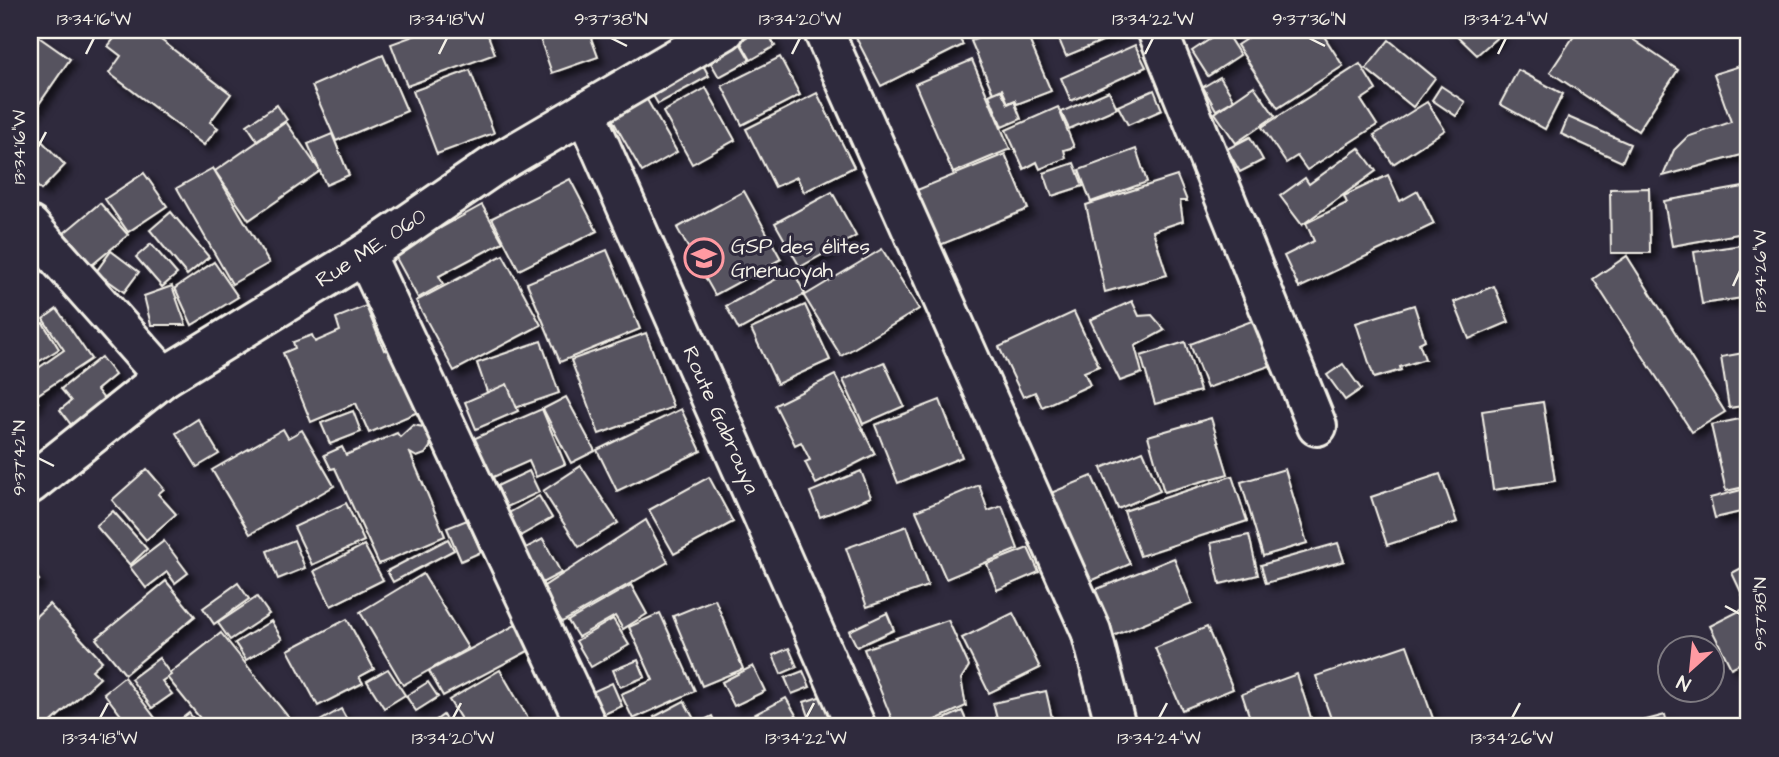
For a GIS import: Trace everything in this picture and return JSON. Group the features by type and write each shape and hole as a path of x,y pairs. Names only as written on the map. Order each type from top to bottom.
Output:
{"street":[{"name":"Rue ME. 060","path":"30,484 164,377 365,254 493,166 725,30"},
{"path":"823,30 1091,631 1116,727"},
{"path":"1157,30 1317,426"},
{"name":"Route Gabrouya","path":"586,112 856,727"},
{"path":"30,226 164,377"},
{"path":"365,254 587,727"}],"building":[{"path":"121,30 148,30 231,94 210,122 218,128 204,145 109,73 121,56 108,46"},
{"path":"430,30 486,30 495,54 407,86 391,44"},
{"path":"537,30 588,30 598,57 552,73"},
{"path":"759,30 766,30 775,46 751,60 740,41"},
{"path":"852,30 955,30 963,45 881,86"},
{"path":"998,30 1025,30 1051,91 1017,104 1015,100 1008,103 1002,89 993,93 971,41"},
{"path":"1055,30 1129,30 1066,56"},
{"path":"1224,30 1240,55 1208,76 1192,51"},
{"path":"1260,30 1320,30 1343,66 1278,108 1237,45"},
{"path":"1451,30 1497,30 1501,34 1477,55"},
{"path":"1578,30 1619,30 1678,70 1638,131 1550,72"},
{"path":"30,31 70,59 30,117"},
{"path":"735,34 750,60 719,77 704,51"},
{"path":"1389,40 1435,78 1413,107 1366,69"},
{"path":"1135,45 1146,67 1071,101 1061,78"},
{"path":"697,54 709,76 658,104 645,82"},
{"path":"383,55 407,111 336,141 312,86"},
{"path":"780,57 800,95 742,125 722,86"},
{"path":"972,60 1010,149 953,173 915,84"},
{"path":"1360,64 1376,90 1361,100 1377,125 1307,170 1297,156 1286,163 1262,127"},
{"path":"1746,64 1749,81 1749,153 1663,176 1674,150 1687,137 1731,122 1714,74"},
{"path":"470,70 494,133 437,154 413,91"},
{"path":"1518,70 1563,94 1545,129 1500,104"},
{"path":"1220,77 1234,100 1216,110 1203,87"},
{"path":"1254,86 1275,116 1236,143 1215,113"},
{"path":"1441,86 1465,102 1456,116 1432,100"},
{"path":"706,88 735,140 692,164 663,112"},
{"path":"1001,90 1008,104 1014,101 1021,119 1002,127 989,95"},
{"path":"1154,90 1162,110 1128,125 1118,106"},
{"path":"642,91 677,152 642,172 607,110"},
{"path":"1109,91 1117,108 1069,129 1061,112"},
{"path":"817,93 854,167 804,192 797,177 775,187 746,129"},
{"path":"1427,102 1445,130 1393,164 1374,135"},
{"path":"277,105 287,120 257,140 247,125"},
{"path":"1058,107 1074,147 1064,150 1066,158 1040,169 1037,162 1024,169 1006,130"},
{"path":"1568,117 1630,144 1622,162 1561,134"},
{"path":"286,122 320,171 249,220 215,171"},
{"path":"33,132 65,165 41,190 30,179 30,135"},
{"path":"332,134 349,175 326,185 308,144"},
{"path":"1250,137 1263,160 1240,172 1227,149"},
{"path":"1359,148 1376,171 1302,225 1280,196 1305,178 1309,184"},
{"path":"1136,149 1147,182 1091,202 1079,170"},
{"path":"1005,154 1028,209 940,245 917,190"},
{"path":"1074,163 1083,186 1052,196 1044,173"},
{"path":"213,168 269,263 232,284 177,188"},
{"path":"144,173 167,206 128,232 105,199"},
{"path":"1388,175 1400,201 1418,191 1434,224 1299,288 1284,256 1314,241 1306,223 1347,203 1344,196"},
{"path":"1177,176 1187,201 1180,201 1183,221 1153,231 1167,275 1105,292 1086,205"},
{"path":"570,179 597,231 519,270 492,218"},
{"path":"1749,186 1749,232 1672,246 1664,201"},
{"path":"1649,188 1650,253 1611,253 1610,189"},
{"path":"744,191 781,259 715,295 677,228"},
{"path":"832,192 856,236 800,267 775,223"},
{"path":"100,203 128,235 92,265 64,233"},
{"path":"482,205 503,242 439,276 443,284 418,298 394,254"},
{"path":"171,212 209,257 187,275 150,230"},
{"path":"151,244 177,274 162,287 136,257"},
{"path":"1749,244 1749,297 1702,304 1694,252"},
{"path":"882,249 919,309 841,356 804,296"},
{"path":"607,250 640,329 560,362 527,283"},
{"path":"111,251 139,272 124,292 96,272"},
{"path":"503,255 541,325 454,371 416,301"},
{"path":"1627,256 1725,412 1692,432 1593,279"},
{"path":"214,262 238,297 192,325 175,288"},
{"path":"793,270 805,294 739,330 726,306"},
{"path":"172,286 186,325 151,325 144,296"},
{"path":"1494,286 1509,322 1469,339 1454,302"},
{"path":"1132,301 1139,316 1152,315 1165,330 1135,346 1142,373 1120,381 1090,320"},
{"path":"805,305 830,360 777,384 751,329"},
{"path":"1414,305 1425,340 1419,343 1425,359 1374,378 1356,323"},
{"path":"366,306 384,350 398,343 425,409 369,433 356,403 311,422 283,353 295,348 293,342 312,335 315,342 340,331 336,318"},
{"path":"57,309 91,359 34,397 38,402 30,408 30,374 64,350 43,319"},
{"path":"33,311 39,320 30,326 30,313"},
{"path":"1074,312 1099,366 1084,372 1090,385 1042,407 1035,392 1023,397 999,347"},
{"path":"1257,319 1275,364 1207,388 1190,344"},
{"path":"43,323 59,349 30,367 30,331"},
{"path":"646,333 673,407 599,434 571,360"},
{"path":"541,341 559,393 495,415 477,363"},
{"path":"1185,342 1200,391 1155,404 1141,356"},
{"path":"1749,352 1749,405 1729,408 1721,357"},
{"path":"101,357 115,375 97,390 110,407 72,426 60,410 71,401 61,389"},
{"path":"884,362 904,406 863,424 843,380"},
{"path":"1343,364 1361,389 1345,400 1327,375"},
{"path":"835,375 875,454 816,484 805,462 810,460 801,442 795,445 775,405"},
{"path":"507,384 518,411 476,429 465,402"},
{"path":"566,397 595,451 571,463 543,409"},
{"path":"940,400 962,457 898,483 875,425"},
{"path":"1543,402 1555,481 1493,490 1482,411"},
{"path":"542,409 565,464 536,477 529,461 491,478 473,439"},
{"path":"681,409 701,451 617,491 597,450"},
{"path":"353,411 361,432 330,444 321,423"},
{"path":"1749,417 1749,486 1726,491 1711,425"},
{"path":"1211,418 1228,474 1164,492 1148,436"},
{"path":"198,419 219,454 197,467 176,433"},
{"path":"413,425 423,427 432,437 425,454 417,457 410,453 445,536 379,564 335,468 331,469 324,455 342,447 346,455 397,433 400,437"},
{"path":"283,429 288,438 302,430 334,486 250,534 212,470"},
{"path":"30,438 40,458 30,463"},
{"path":"1143,451 1160,491 1118,509 1101,468"},
{"path":"581,466 618,523 579,547 543,491"},
{"path":"147,469 164,489 158,494 176,514 146,540 112,500"},
{"path":"1285,469 1307,543 1263,556 1241,482"},
{"path":"529,471 539,492 507,507 497,486"},
{"path":"861,471 871,497 820,517 810,492"},
{"path":"1440,474 1457,522 1387,545 1371,497"},
{"path":"1092,476 1130,564 1084,584 1046,495"},
{"path":"1232,476 1247,521 1140,556 1124,511"},
{"path":"709,477 733,522 674,554 649,510"},
{"path":"979,485 988,511 1002,506 1018,549 946,579 916,511"},
{"path":"1749,488 1749,510 1715,518 1710,498"},
{"path":"539,496 552,518 520,536 507,514"},
{"path":"346,503 364,541 312,565 294,527"},
{"path":"113,511 147,549 130,565 96,526"},
{"path":"467,520 481,552 461,561 447,528"},
{"path":"646,520 668,562 562,622 541,588"},
{"path":"907,526 928,586 867,607 846,548"},
{"path":"1249,535 1258,575 1220,584 1211,543"},
{"path":"448,539 454,550 393,582 387,571"},
{"path":"543,539 561,573 540,584 522,550"},
{"path":"294,540 305,568 278,579 267,551"},
{"path":"164,541 188,573 175,583 167,572 146,588 130,567"},
{"path":"1338,543 1344,561 1266,583 1261,565"},
{"path":"364,545 383,580 331,606 314,571"},
{"path":"1028,548 1039,572 997,590 987,564"},
{"path":"1174,558 1192,603 1106,639 1087,593"},
{"path":"1749,564 1749,609 1732,573"},
{"path":"30,568 39,580 30,587"},
{"path":"423,574 468,648 403,685 360,612"},
{"path":"166,581 195,616 125,674 96,639"},
{"path":"238,583 249,599 214,624 203,608"},
{"path":"631,585 647,614 623,629 615,616 578,637 568,621"},
{"path":"257,597 269,614 230,640 218,623"},
{"path":"715,599 743,669 702,686 673,616"},
{"path":"49,604 102,661 92,670 100,678 46,727 30,727 30,622"},
{"path":"1745,608 1749,617 1749,659 1731,668 1726,658 1726,634 1714,634 1710,626"},
{"path":"660,613 695,691 633,719 621,694 653,680 629,627"},
{"path":"887,613 894,630 857,647 849,631"},
{"path":"1013,613 1040,668 989,693 962,638"},
{"path":"347,619 374,669 359,677 363,683 318,706 288,650"},
{"path":"613,619 629,645 591,667 576,641"},
{"path":"948,620 969,666 961,679 966,706 920,727 895,727 864,649"},
{"path":"271,621 282,639 246,660 235,643"},
{"path":"517,624 530,650 443,696 429,671"},
{"path":"1207,627 1233,689 1182,710 1155,648"},
{"path":"221,633 293,723 287,727 207,727 166,676"},
{"path":"1407,645 1436,727 1334,727 1316,676"},
{"path":"789,648 797,667 781,674 773,655"},
{"path":"159,658 171,675 162,681 172,694 152,708 131,679"},
{"path":"638,660 645,677 620,687 613,670"},
{"path":"753,666 765,691 734,706 722,682"},
{"path":"388,669 405,695 384,708 367,681"},
{"path":"500,670 533,727 466,727 449,700"},
{"path":"803,671 810,687 792,694 785,678"},
{"path":"1297,674 1311,718 1284,727 1253,727 1242,694"},
{"path":"124,677 162,727 130,727 104,693"},
{"path":"428,682 438,697 416,711 406,696"},
{"path":"612,683 622,706 600,716 590,693"},
{"path":"1046,691 1054,727 999,727 993,703"},
{"path":"822,696 830,719 812,725 804,702"},
{"path":"786,698 803,727 731,727"},
{"path":"684,701 694,719 678,727 659,727 654,717"},
{"path":"341,709 351,727 321,727 318,722"},
{"path":"962,711 969,727 927,727"},
{"path":"189,713 200,727 171,727"},
{"path":"443,715 450,727 427,727"},
{"path":"1665,715 1668,727 1637,727 1635,723"},
{"path":"114,716 122,727 98,727"},
{"path":"712,716 716,725 695,727 694,725"}],"place":[{"name":"GSP des élites Gnenuoyah","path":"704,258"}]}
